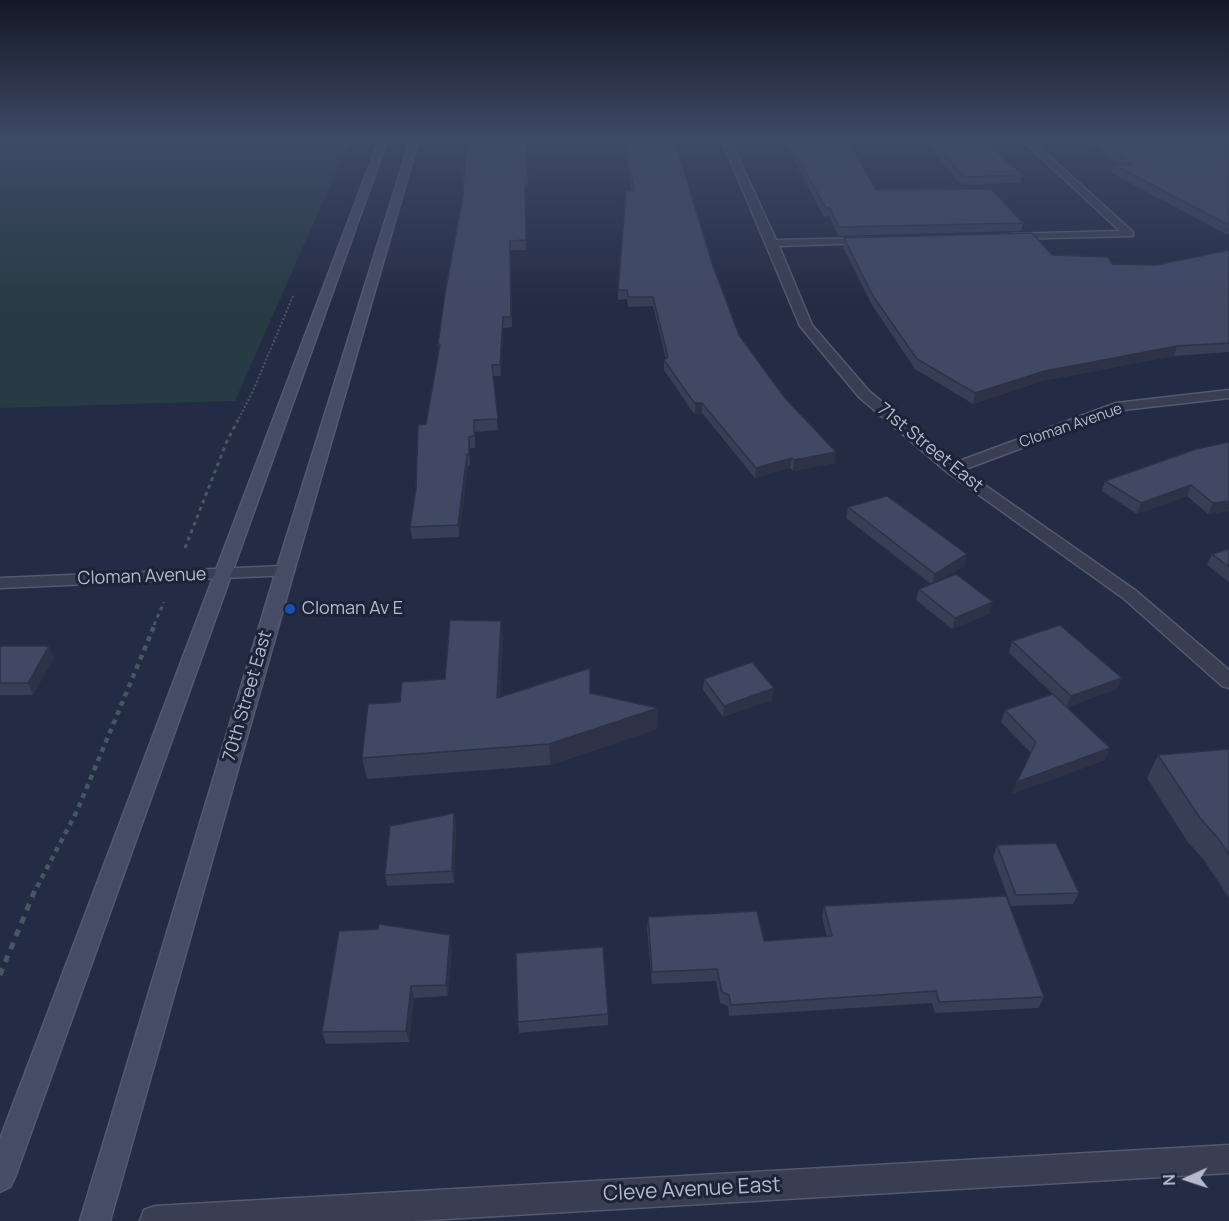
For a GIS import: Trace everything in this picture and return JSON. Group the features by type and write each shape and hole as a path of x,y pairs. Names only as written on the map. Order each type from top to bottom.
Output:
{"main road":[{"path":"0,1177 363,195"},
{"name":"70th Street East","path":"95,1221 397,195"}],"street":[{"name":"71st Street East","path":"751,195 806,326 864,394 952,469 1129,594 1229,681"},
{"path":"998,237 1129,234 1086,195"},
{"path":"772,243 879,240"},
{"name":"Cloman Avenue","path":"952,469 1121,406 1229,394"},
{"name":"Cloman Avenue","path":"0,583 285,571"},
{"name":"Cleve Avenue East","path":"155,1221 1229,1159"}],"shaded area":[{"path":"0,195 326,195 235,401 0,408"}],"building":[{"path":"463,195 525,195 526,240 510,241 511,317 503,317 500,365 492,365 498,419 474,420 474,436 469,437 469,454 467,454 458,525 410,527 416,489 418,425 426,424 440,344 438,344 445,293"},
{"path":"626,195 691,195 713,266 739,335 785,398 836,452 794,460 792,458 756,468 702,403 693,401 664,360 668,357 653,297 628,297 627,290 618,290"},
{"path":"819,195 997,195 1023,223 839,227 830,208 826,208"},
{"path":"1171,195 1229,195 1229,225"},
{"path":"1032,233 1052,255 1108,257 1112,264 1156,265 1229,250 1229,343 1177,346 1045,371 975,393 917,359 873,296 844,238"},
{"path":"1229,442 1229,501 1213,503 1191,485 1141,503 1105,481 1196,449"},
{"path":"887,496 967,554 935,574 848,507"},
{"path":"1229,549 1229,567 1212,554"},
{"path":"956,574 993,602 955,618 919,589"},
{"path":"450,620 501,621 497,698 590,668 590,693 658,708 549,744 362,758 368,704 400,702 402,682 445,679"},
{"path":"1060,625 1122,678 1071,696 1012,641"},
{"path":"0,646 49,646 28,683 0,683"},
{"path":"752,662 774,688 724,706 704,679"},
{"path":"1053,694 1110,748 1017,782 1036,742 1005,710"},
{"path":"1229,749 1229,854 1200,818 1158,755"},
{"path":"454,813 452,871 385,875 390,826"},
{"path":"1056,843 1079,893 1016,895 997,845"},
{"path":"1006,896 1044,997 939,1002 936,991 731,1005 729,995 722,992 717,969 652,972 648,917 757,911 764,941 832,936 824,906"},
{"path":"379,924 450,935 446,985 411,986 406,1031 322,1032 339,931 378,929"},
{"path":"603,947 608,1014 518,1022 516,953"}],"place":[{"name":"Cloman Av E","path":"290,609"}]}
